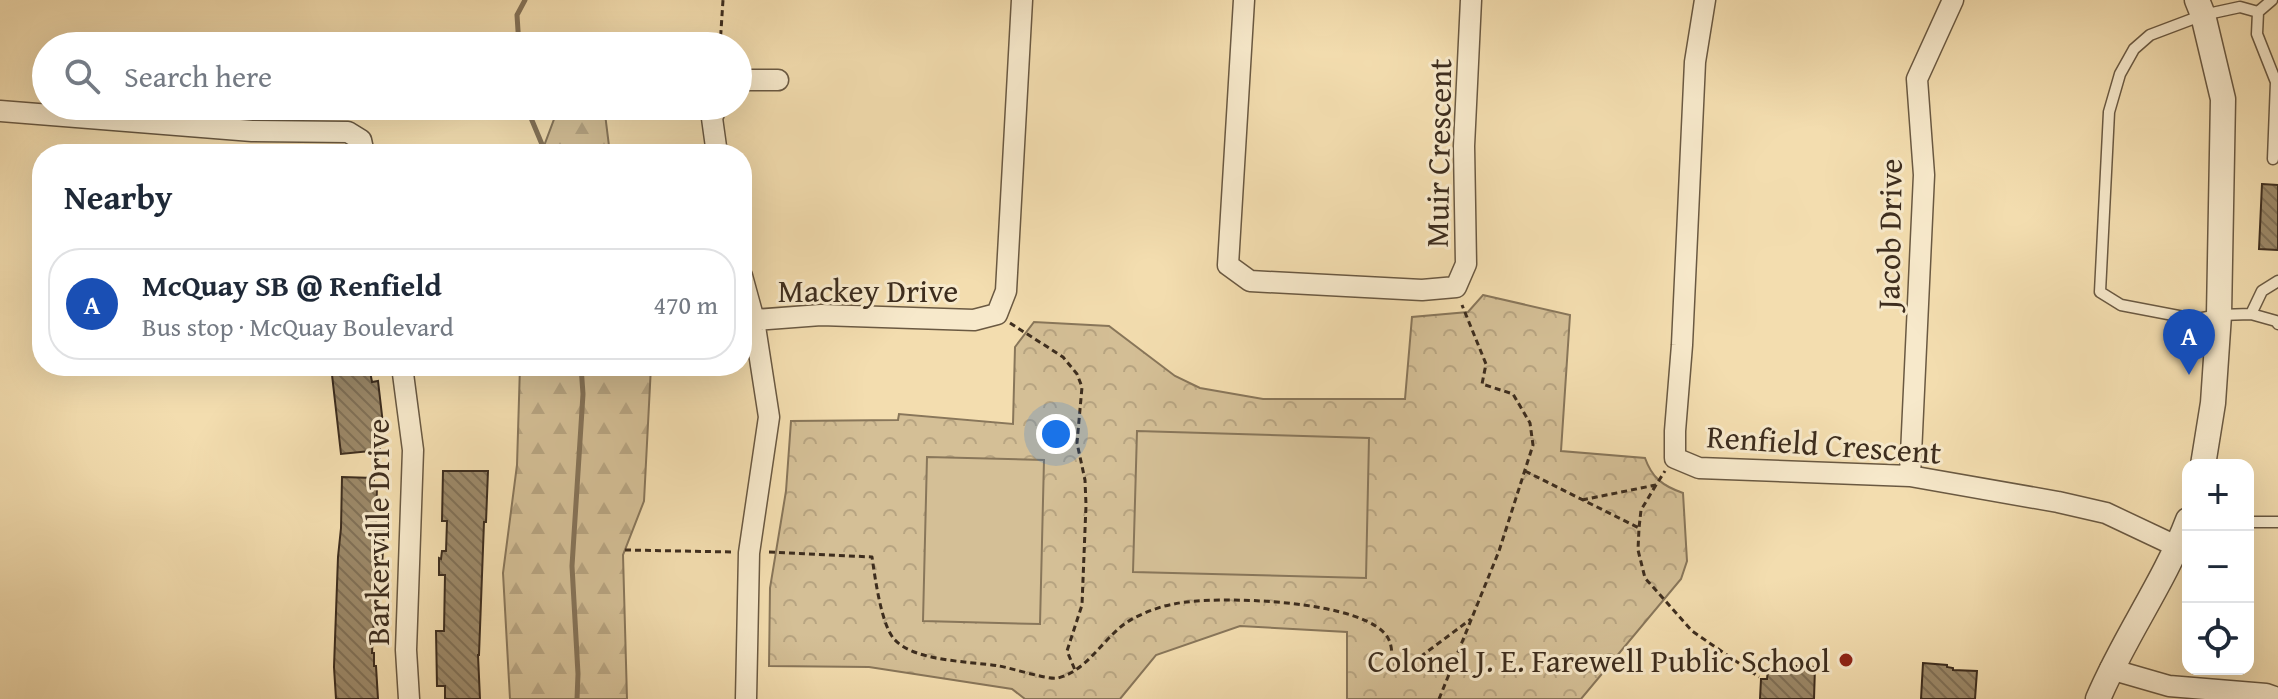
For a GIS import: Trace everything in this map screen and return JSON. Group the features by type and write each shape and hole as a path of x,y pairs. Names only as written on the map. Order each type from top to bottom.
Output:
{"street":[{"name":"Mackey Drive","path":"746,699 749,553 769,417 754,320 821,315 974,320 997,314 1006,291 1022,0"},
{"name":"Muir Crescent","path":"1244,0 1228,265 1250,281 1422,290 1456,287 1466,264 1464,146 1471,0"},
{"name":"Renfield Crescent","path":"1705,0 1695,62 1675,458 1699,468 1910,476 2058,502 2106,513 2182,548"},
{"name":"Jacob Drive","path":"1910,476 1924,175 1917,79 1953,0"},
{"path":"2200,8 2223,99 2219,315 2213,403 2205,459"},
{"path":"752,80 778,80"},
{"path":"0,111 32,114"},
{"path":"113,120 252,131 348,132 361,140 362,144"},
{"path":"712,120 716,144"},
{"path":"752,313 754,320"},
{"name":"Barkerville Drive","path":"403,376 413,450 406,650 409,699"},
{"path":"2098,699 2110,669 2182,550"},
{"path":"2110,669 2169,686 2266,694 2278,698"}],"lane":[{"path":"2272,0 2258,12 2257,34 2276,82 2273,159"},
{"path":"2258,12 2240,7 2200,8 2150,35 2134,49 2120,74 2109,112 2100,292 2121,305 2197,319 2251,314 2278,324"},
{"path":"2251,314 2262,291 2278,281"},
{"path":"2254,522 2278,522"}],"path":[{"path":"721,32 723,0"},
{"path":"1439,699 1499,551 1533,445 1530,423 1513,394 1482,384 1486,364 1456,287"},
{"path":"997,314 1063,357 1077,374 1082,387 1077,443 1085,480 1086,505 1082,605 1067,651 1075,670"},
{"path":"1675,458 1641,510 1638,550 1645,578 1692,631 1759,677"},
{"path":"1525,471 1639,528"},
{"path":"1582,500 1656,485"},
{"path":"625,550 872,557 880,604 893,638 907,648 930,657 1002,666 1056,679 1075,670 1131,619 1173,604 1209,599 1309,604 1355,616 1373,624 1389,638 1393,664 1400,666 1408,666 1471,619"}],"green space":[{"path":"554,120 606,120 609,144 545,144"},
{"path":"1483,295 1570,315 1561,451 1645,458 1659,480 1683,493 1687,561 1681,579 1581,699 1347,699 1347,632 1240,626 1156,655 1120,699 1025,699 1012,689 869,667 769,666 770,588 786,491 791,421 898,420 899,414 1013,424 1015,347 1034,322 1109,326 1175,376 1200,388 1263,399 1405,399 1412,317 1468,312"},
{"path":"520,376 650,376 644,501 623,555 627,699 510,699 503,573 517,465"},
{"path":"1137,431 1369,438 1366,578 1133,572"},
{"path":"927,457 1044,460 1040,624 923,621"}],"building":[{"path":"2262,184 2278,185 2278,250 2259,249"},
{"path":"332,376 371,376 372,382 378,381 383,424 377,425 380,450 341,454"},
{"path":"443,471 488,471 478,655 480,699 445,699 445,686 437,686 436,631 444,631 445,575 439,575 439,558 442,551 446,551 447,521 442,521"},
{"path":"342,477 374,478 374,485 377,485 376,530 384,530 382,568 377,568 372,653 378,699 336,699 334,667"},
{"path":"1923,663 1947,665 1953,670 1977,671 1975,699 1921,699"},
{"path":"1796,666 1815,667 1814,699 1760,699 1761,679 1767,679 1768,669 1795,670"}],"waterway":[{"path":"518,32 517,15 525,0"},
{"path":"532,120 542,144"},
{"path":"577,699 572,566 582,376"}],"place":[{"name":"McQuay SB @ Renfield","path":"2189,375"},
{"name":"Colonel J. E. Farewell Public School","path":"1846,660"}]}
